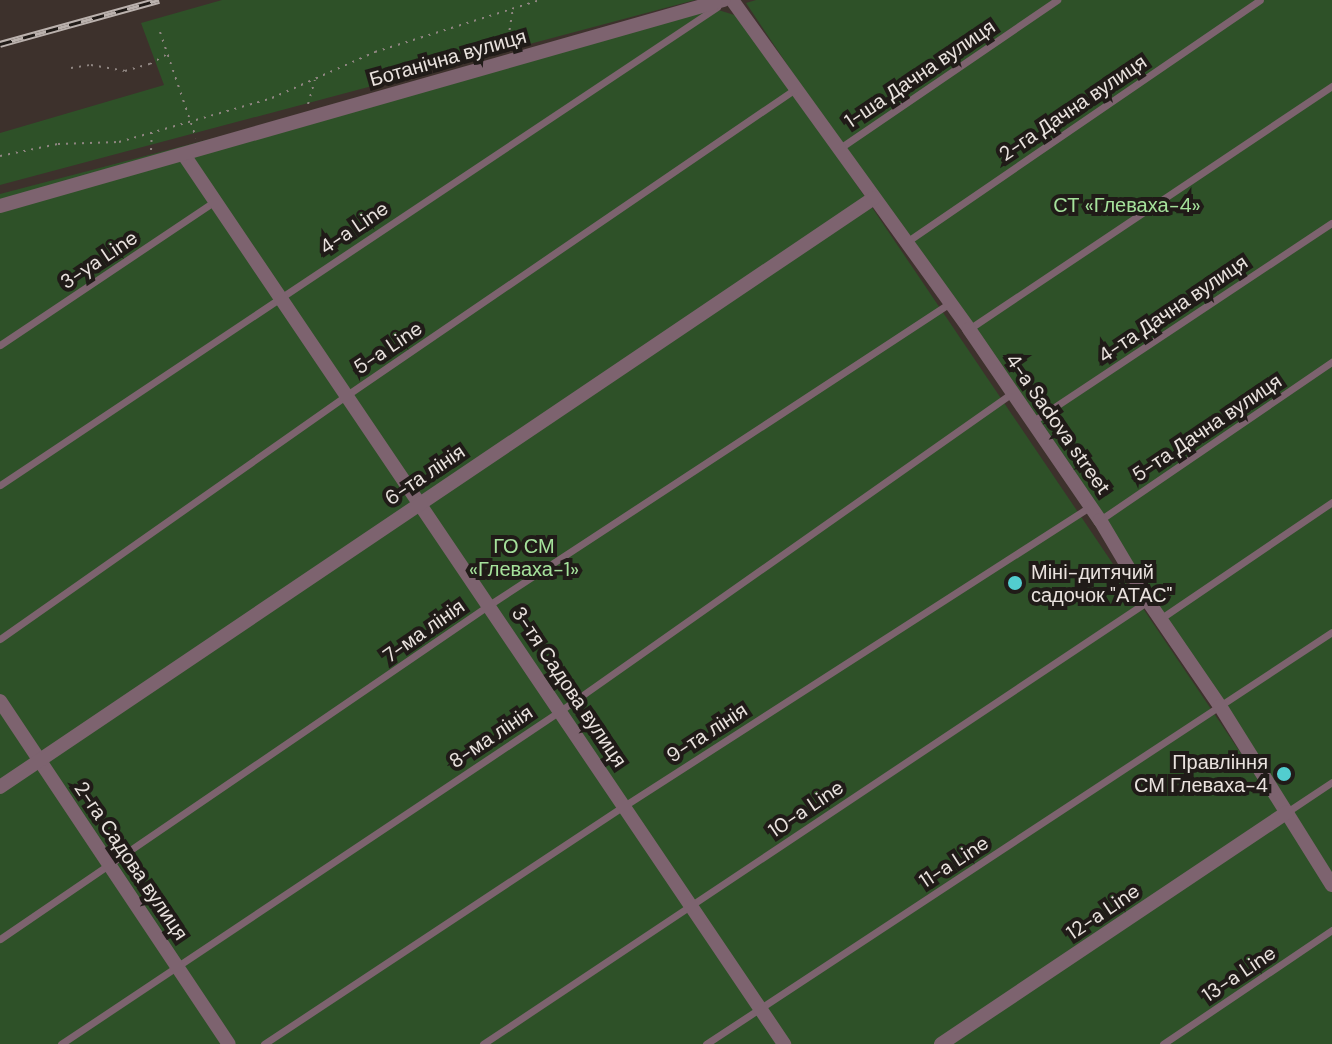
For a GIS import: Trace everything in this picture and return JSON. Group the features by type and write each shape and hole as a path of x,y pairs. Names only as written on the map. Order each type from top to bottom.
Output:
{"street":[{"name":"4-a Sadova street","path":"727,0 797,88 1091,506 1148,601 1220,706 1332,885"},
{"name":"Ботанічна вулиця","path":"0,206 727,0"},
{"name":"3-тя Садова вулиця","path":"184,155 784,1044"},
{"name":"6-та лінія","path":"0,787 874,198"},
{"name":"2-га Садова вулиця","path":"0,701 229,1044"},
{"name":"12-a Line","path":"941,1044 1287,812"}],"lane":[{"name":"4-a Line","path":"0,485 727,0"},
{"name":"1-ша Дачна вулиця","path":"840,148 1057,0"},
{"name":"2-га Дачна вулиця","path":"905,243 1260,0"},
{"path":"969,329 1332,86"},
{"name":"5-a Line","path":"0,639 347,395 797,88"},
{"name":"3-ya Line","path":"0,345 215,201"},
{"name":"4-та Дачна вулиця","path":"1032,422 1332,223"},
{"name":"7-ма лінія","path":"0,939 489,605 950,303"},
{"name":"5-та Дачна вулиця","path":"1100,520 1332,362"},
{"name":"8-ма лінія","path":"61,1044 560,711 1012,393"},
{"path":"1160,619 1332,502"},
{"name":"9-та лінія","path":"264,1044 624,806 1091,506"},
{"name":"10-a Line","path":"483,1044 1148,601"},
{"name":"11-a Line","path":"706,1044 1332,632"},
{"path":"1287,812 1332,782"},
{"name":"13-a Line","path":"1163,1044 1332,930"}],"path":[{"path":"0,156 58,144 119,142 193,121 272,98 375,52 540,0"},
{"path":"506,49 513,9"},
{"path":"160,32 193,121"},
{"path":"71,68 91,65 125,71 150,64 168,54"},
{"path":"303,121 315,79"}],"green space":[{"path":"222,0 695,0 0,185 0,133 164,85 141,23"},
{"name":"СТ «Глеваха-4»","path":"756,0 1332,0 1332,880 746,3"},
{"name":"ГО СМ «Глеваха-1»","path":"712,8 744,18 1332,888 1332,1044 0,1044 0,194"}],"railway":[{"path":"0,44 159,0"}],"place":[{"name":"Міні-дитячий садочок \"АТАС\"","path":"1015,583"},
{"name":"Правління СМ Глеваха-4","path":"1284,774"}]}
